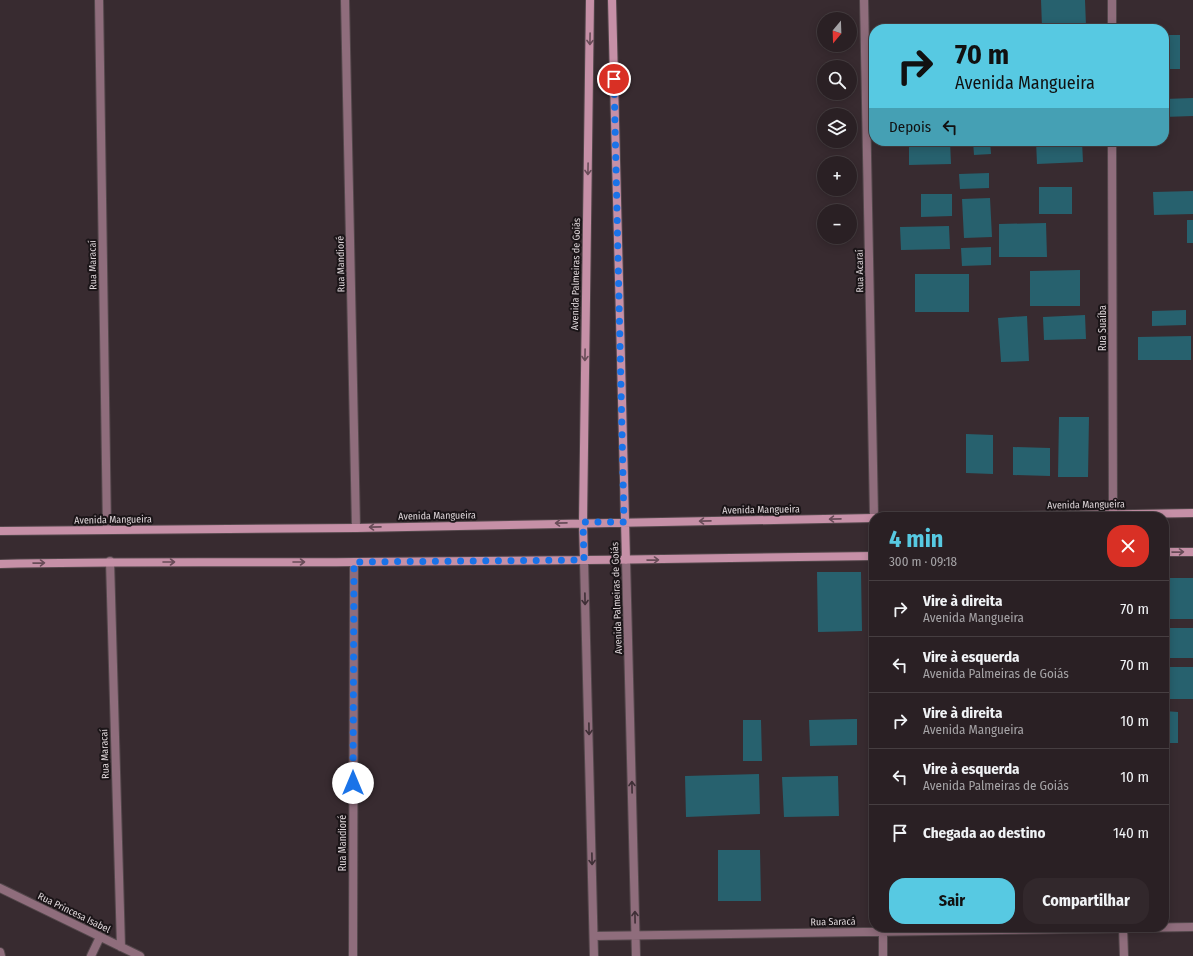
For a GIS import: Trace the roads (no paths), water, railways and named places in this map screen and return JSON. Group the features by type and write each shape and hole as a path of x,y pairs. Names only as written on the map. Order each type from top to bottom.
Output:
{"street":[{"name":"Rua Maracaí","path":"99,0 107,530"},
{"name":"Rua Mandioré","path":"345,0 356,528"},
{"name":"Avenida Palmeiras de Goiás","path":"590,0 583,522 594,956"},
{"name":"Avenida Palmeiras de Goiás","path":"612,0 636,956"},
{"name":"Rua Acaraí","path":"864,0 874,512"},
{"path":"1112,0 1112,24"},
{"name":"Rua Suaíba","path":"1112,146 1113,512"},
{"name":"Avenida Mangueira","path":"1169,514 1193,514"},
{"name":"Avenida Mangueira","path":"0,531 356,528 583,522 869,518"},
{"path":"1169,552 1193,552"},
{"path":"0,564 110,562 626,560 869,556"},
{"name":"Rua Maracaí","path":"110,562 121,947"},
{"name":"Rua Mandioré","path":"353,956 354,562"},
{"name":"Rua Princesa Isabel","path":"0,888 140,956"},
{"name":"Rua Saracá","path":"1169,927 1193,927"},
{"name":"Rua Saracá","path":"594,936 869,929"},
{"path":"883,932 883,956"},
{"path":"1123,932 1124,956"},
{"path":"91,956 100,937"},
{"path":"0,952 1,956"}]}
